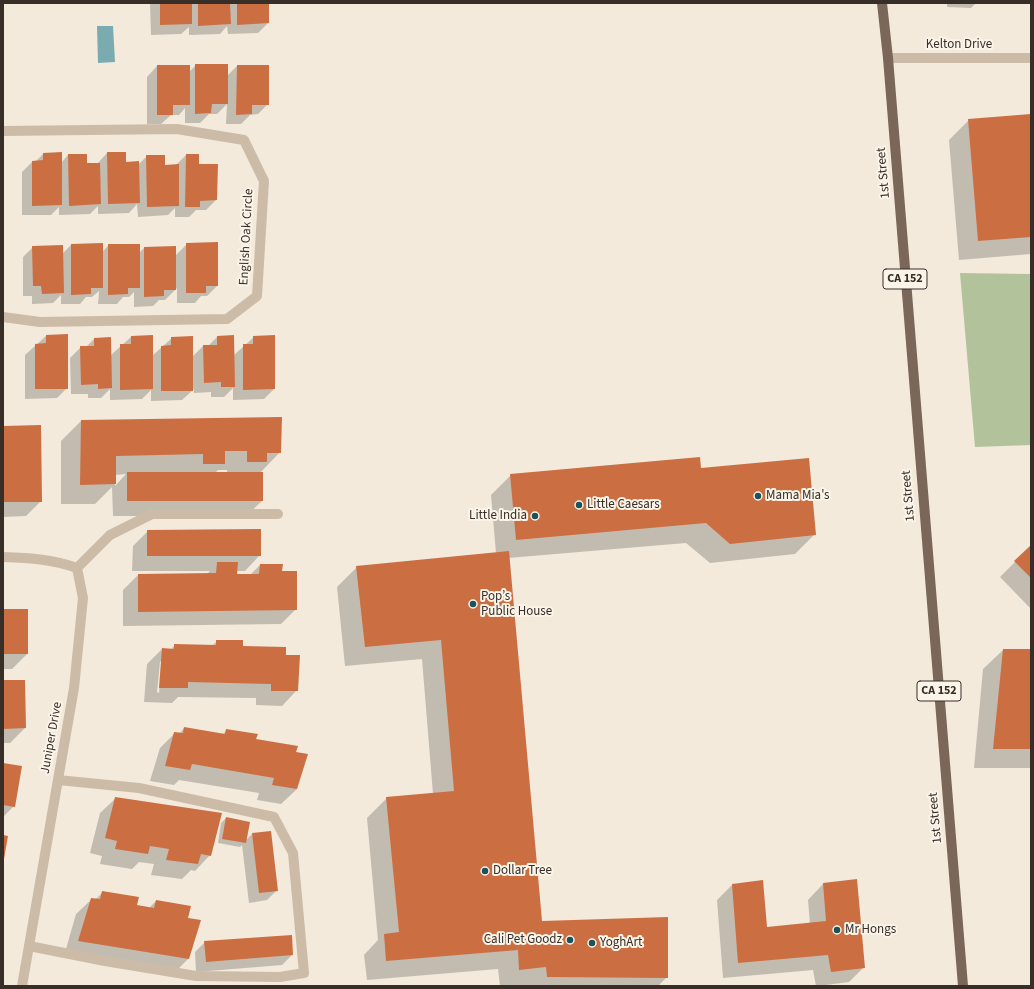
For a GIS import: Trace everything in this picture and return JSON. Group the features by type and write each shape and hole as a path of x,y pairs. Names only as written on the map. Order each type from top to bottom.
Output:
{"main road":[{"name":"1st Street","path":"882,3 888,58 963,986"}],"street":[{"name":"Kelton Drive","path":"888,58 1031,58"},
{"name":"English Oak Circle","path":"3,132 177,129 244,140 264,181 257,296 227,319 40,322 3,317"},
{"path":"3,557 60,562 77,568 110,535 152,514 278,514"},
{"name":"Juniper Drive","path":"22,986 74,688 84,598 77,568"},
{"path":"29,946 105,961 196,976 280,977 304,973 293,853 274,817 139,788 58,780"}],"green space":[{"path":"960,273 1031,274 1031,445 975,447"}],"water":[{"path":"97,26 113,26 115,62 98,63"}],"building":[{"path":"160,3 192,3 192,24 160,25"},
{"path":"198,3 230,3 231,24 198,26"},
{"path":"237,3 269,3 269,23 237,25"},
{"path":"195,64 228,64 228,104 212,104 211,113 195,114"},
{"path":"157,65 190,65 190,105 173,105 173,115 157,115"},
{"path":"237,65 269,65 269,105 252,105 252,114 236,115"},
{"path":"1031,114 1031,237 978,241 968,119"},
{"path":"62,152 62,205 32,206 32,161 43,160 43,153"},
{"path":"107,152 126,152 126,162 139,161 140,203 108,204"},
{"path":"68,154 87,154 87,163 100,163 101,204 69,206"},
{"path":"186,154 199,154 199,164 218,164 217,200 200,201 200,207 185,207"},
{"path":"146,155 165,155 165,165 179,164 179,206 147,207"},
{"path":"218,242 218,286 206,286 206,293 186,293 186,243"},
{"path":"103,243 103,288 91,288 91,294 71,295 71,244"},
{"path":"108,244 140,244 140,288 128,288 128,294 108,295"},
{"path":"63,245 64,293 42,294 41,286 33,286 32,246"},
{"path":"176,246 176,290 164,290 164,296 144,297 144,247"},
{"path":"68,334 68,389 35,389 35,344 46,343 46,335"},
{"path":"153,335 153,389 120,390 120,344 131,344 131,336"},
{"path":"234,335 235,387 221,387 221,382 204,383 203,345 217,345 217,336"},
{"path":"275,335 275,389 243,390 243,344 253,344 253,336"},
{"path":"193,336 193,391 161,391 161,346 171,345 171,337"},
{"path":"111,337 112,388 98,389 98,384 81,385 80,346 94,346 94,338"},
{"path":"282,417 281,453 267,453 267,462 247,462 247,451 225,451 225,464 203,464 203,454 116,456 116,484 80,485 81,420"},
{"path":"41,425 42,502 3,502 3,426"},
{"path":"700,457 701,468 809,458 816,535 730,544 706,523 516,540 510,474"},
{"path":"127,472 263,472 263,501 127,501"},
{"path":"261,529 261,556 147,556 147,530"},
{"path":"1031,545 1031,578 1014,561"},
{"path":"509,551 542,921 668,917 668,978 547,977 546,967 519,970 518,950 386,961 384,934 399,932 386,797 454,791 441,640 365,647 356,566"},
{"path":"217,562 238,562 237,574 259,574 260,564 283,564 282,571 297,571 297,610 138,612 138,574 216,573"},
{"path":"3,609 28,609 28,654 3,654"},
{"path":"216,640 243,640 243,646 286,647 286,655 300,655 298,691 271,691 271,684 188,682 188,688 159,688 162,648 174,649 174,644 216,645"},
{"path":"1003,649 1031,649 1031,749 993,749"},
{"path":"3,680 25,680 26,728 3,729"},
{"path":"184,727 225,734 226,729 258,734 256,739 298,746 296,752 308,754 297,789 272,785 274,778 192,764 190,770 165,766 174,732 183,733"},
{"path":"3,763 22,766 15,807 3,805"},
{"path":"115,797 222,813 211,856 201,854 198,864 166,860 169,849 150,846 148,854 115,849 117,841 105,838"},
{"path":"226,817 250,822 246,843 222,839"},
{"path":"271,831 278,891 259,893 252,833"},
{"path":"3,835 8,836 4,859 3,859"},
{"path":"857,879 865,968 831,972 828,955 738,963 732,884 763,880 767,927 826,921 823,883"},
{"path":"102,891 139,897 137,905 154,908 156,900 191,906 188,918 201,920 189,959 78,941 91,898 100,899"},
{"path":"292,935 293,955 206,962 204,941"}],"place":[{"name":"Mama Mia's","path":"758,496"},
{"name":"Little Caesars","path":"579,505"},
{"name":"Little India","path":"535,516"},
{"name":"Pop’s Public House","path":"473,604"},
{"name":"Dollar Tree","path":"485,871"},
{"name":"Mr Hongs","path":"837,930"},
{"name":"Cali Pet Goodz","path":"570,940"},
{"name":"YoghArt","path":"592,943"}]}
